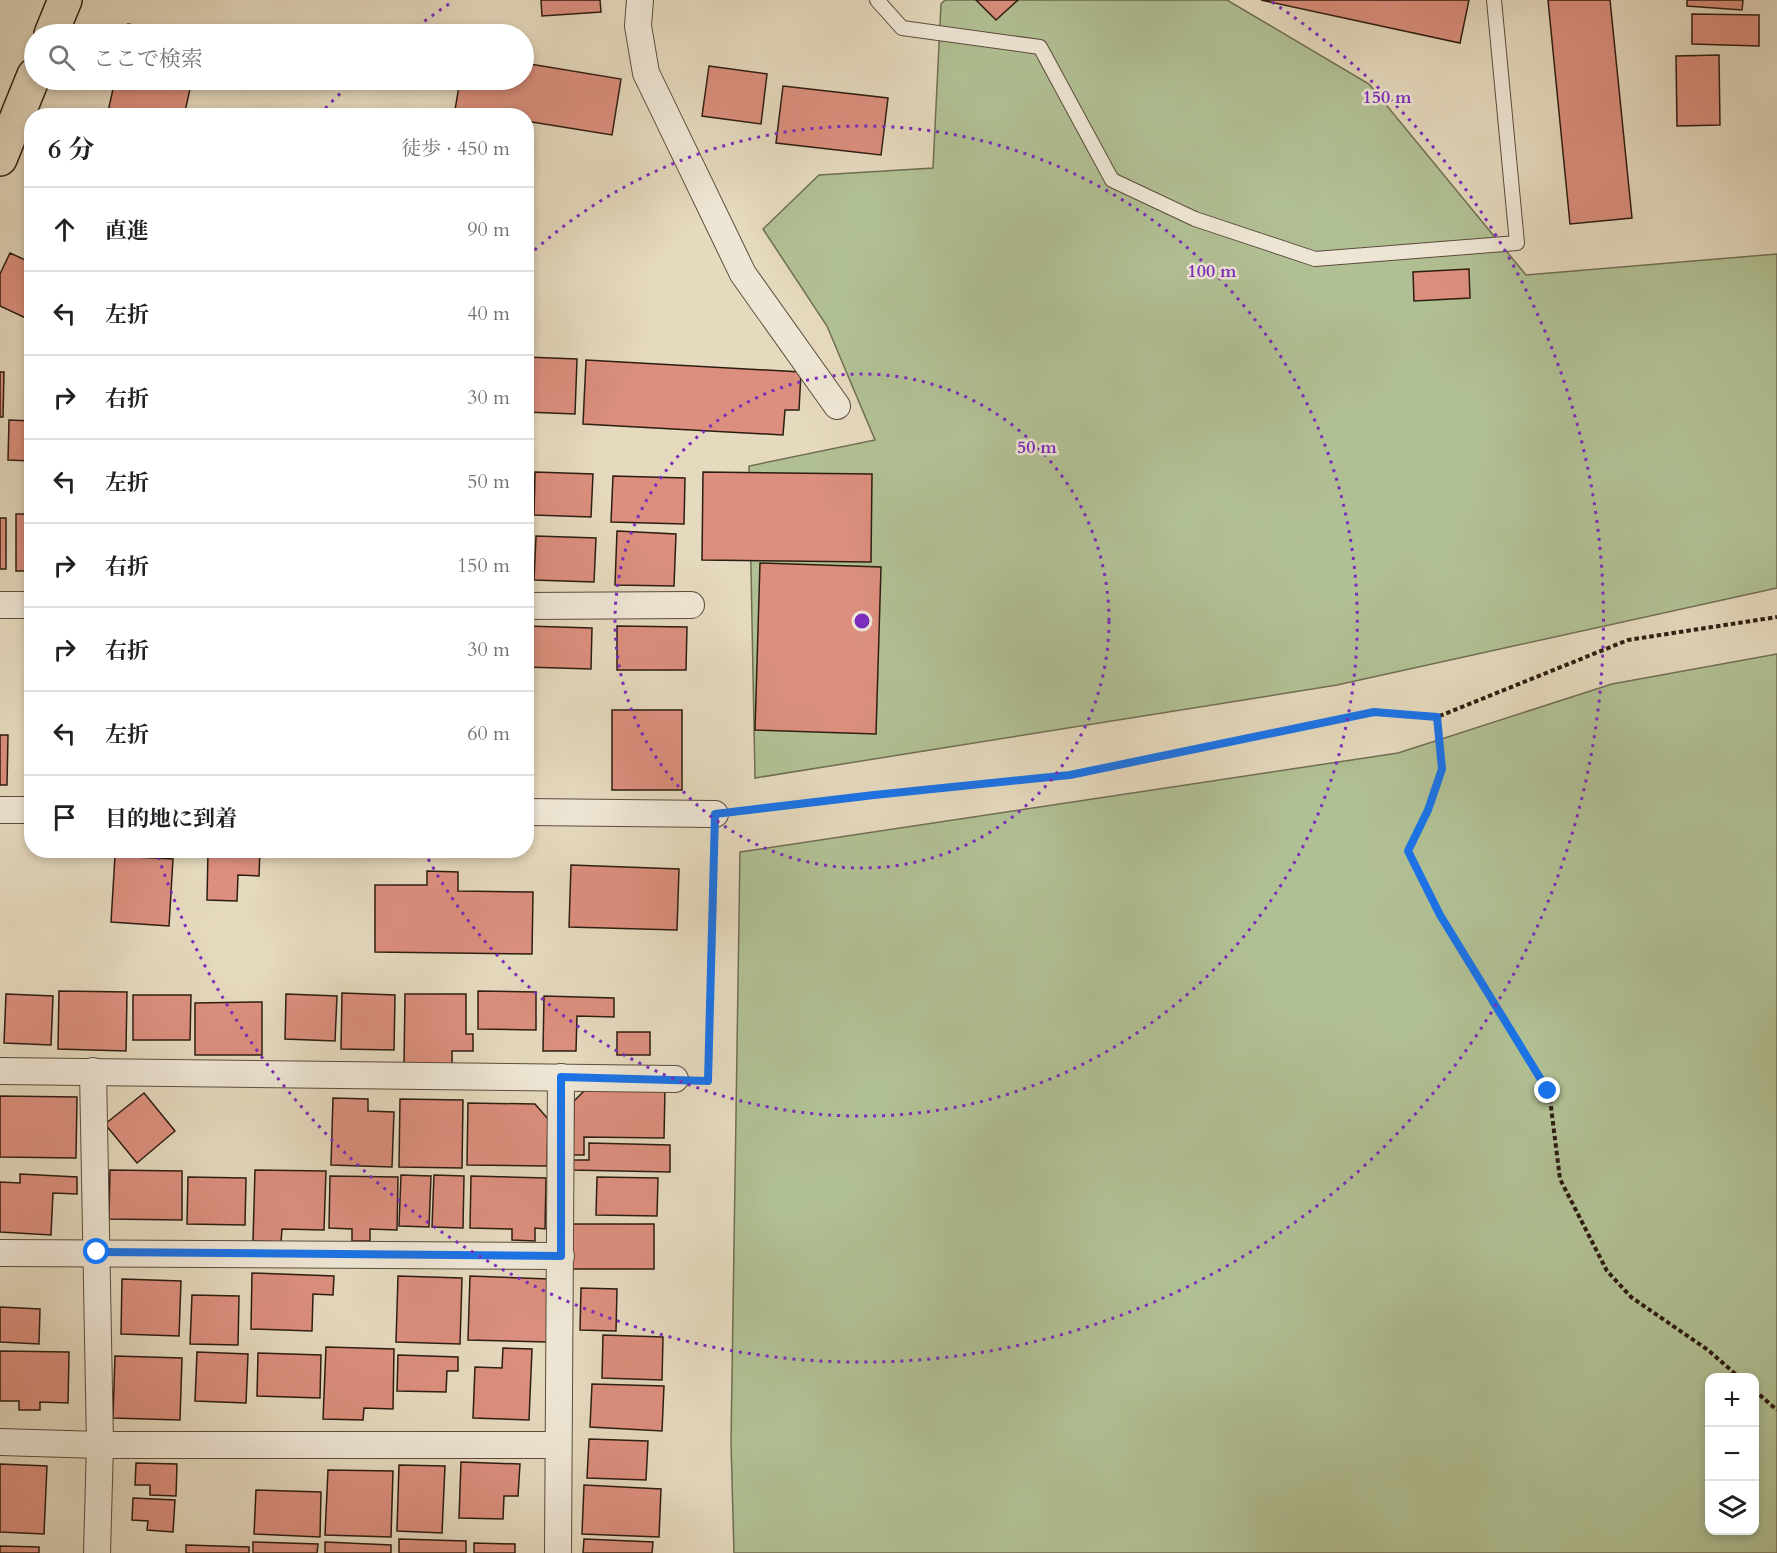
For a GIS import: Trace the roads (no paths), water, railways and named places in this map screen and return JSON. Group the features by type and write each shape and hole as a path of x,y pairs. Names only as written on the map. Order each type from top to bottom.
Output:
{"highway":[{"path":"55,24 65,0"},
{"path":"0,159 28,90"}],"street":[{"path":"640,0 638,26 646,73 743,274 837,406"},
{"path":"0,605 24,605"},
{"path":"534,606 691,605"},
{"path":"0,810 24,810"},
{"path":"534,812 715,814"},
{"path":"0,1071 675,1079"},
{"path":"93,1071 100,1444 97,1553"},
{"path":"558,1553 561,1077"},
{"path":"0,1253 561,1256"},
{"path":"0,1442 557,1445"}],"lane":[{"path":"878,0 902,28 1040,47 1112,180 1195,219 1315,260 1516,243 1494,0"}]}
